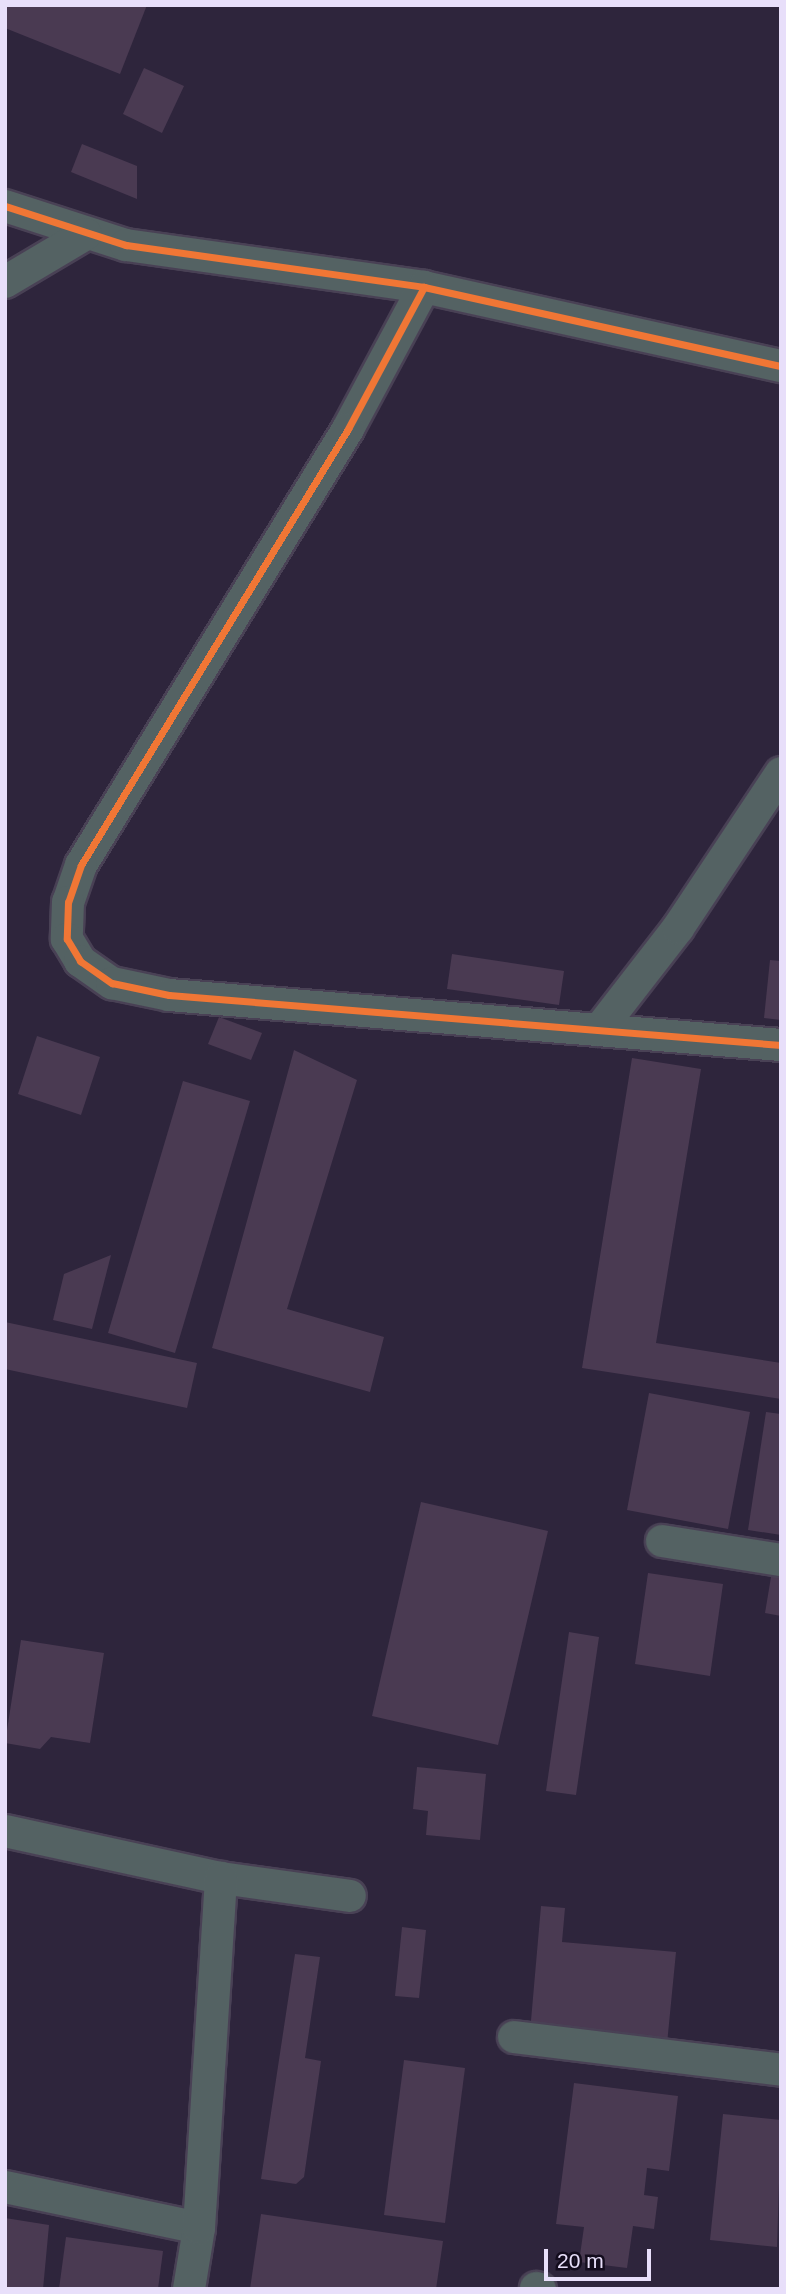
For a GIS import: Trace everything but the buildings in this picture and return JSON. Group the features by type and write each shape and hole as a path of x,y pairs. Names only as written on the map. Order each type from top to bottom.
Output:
{"street":[{"path":"5,206 125,245 424,287 781,366"},
{"path":"5,282 86,234"},
{"path":"424,287 348,429 81,865 68,902 68,939 80,961 112,983 169,995 781,1045"},
{"path":"599,1030 678,928 781,773"},
{"path":"662,1541 781,1560"},
{"path":"5,1832 221,1878 350,1896"},
{"path":"189,2289 199,2228 221,1878"},
{"path":"514,2037 781,2070"},
{"path":"5,2187 199,2228"}],"cycle path":[{"path":"5,206 126,245 424,287 781,366"},
{"path":"424,287 348,429 81,865 68,902 67,939 80,961 112,983 169,995 781,1045"}]}
